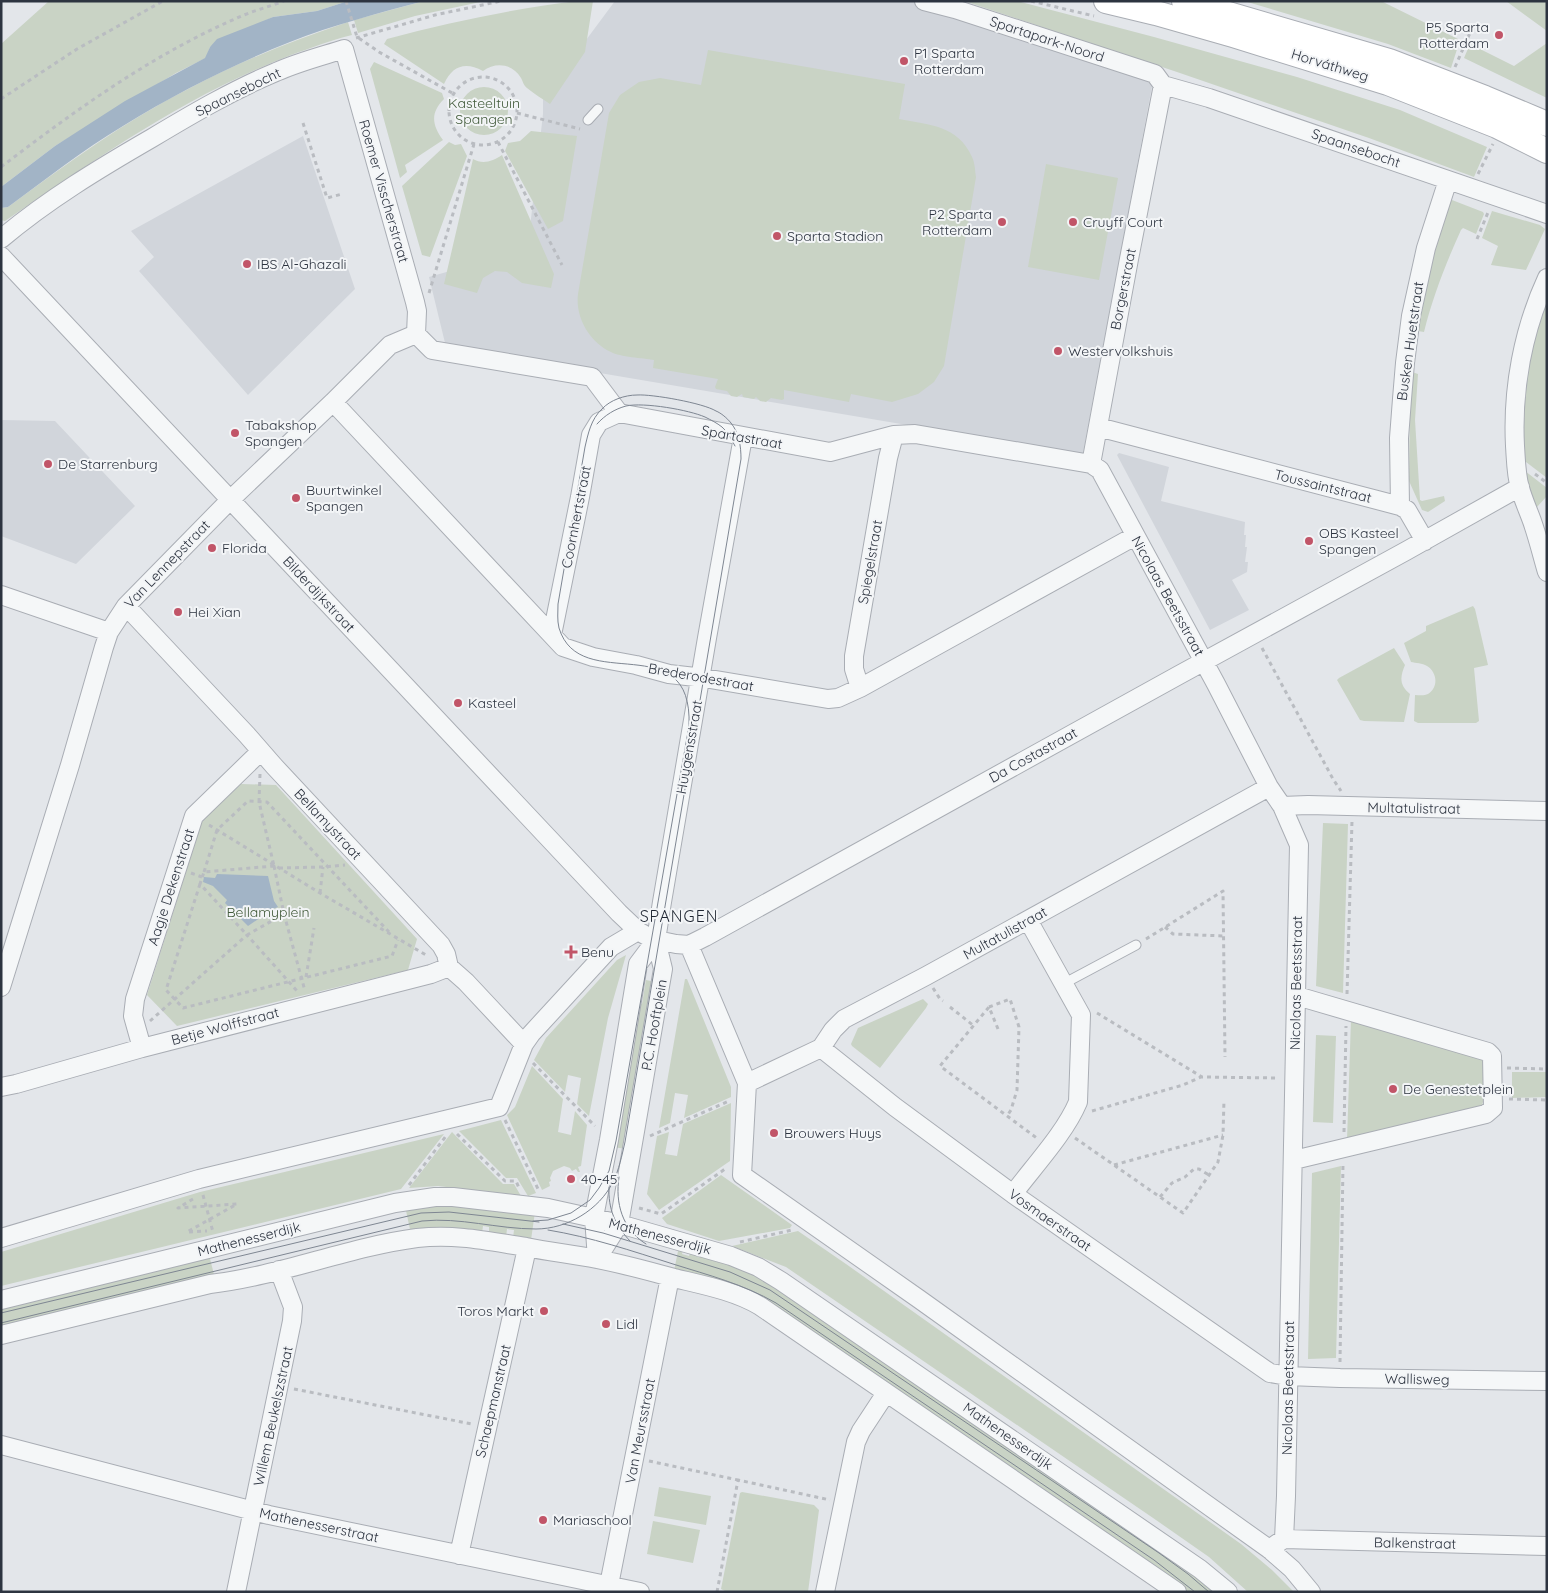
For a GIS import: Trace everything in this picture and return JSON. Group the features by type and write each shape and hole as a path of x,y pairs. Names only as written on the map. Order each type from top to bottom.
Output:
{"main road":[{"name":"Horváthweg","path":"1106,1 1233,35 1388,83 1506,128 1547,151"},
{"name":"Horváthweg","path":"1184,1 1388,61 1486,98 1506,128"},
{"name":"Horváthweg","path":"1506,128 1547,124"}],"street":[{"name":"Spartapark-Noord","path":"924,1 955,9 1155,74 1164,85"},
{"name":"Spaansebocht","path":"1,239 23,221 81,181 204,107 277,71 350,43"},
{"name":"Roemer Visscherstraat","path":"350,43 415,302 417,311 416,334"},
{"name":"Spaansebocht","path":"1164,85 1219,101 1547,214"},
{"name":"Borgerstraat","path":"1091,464 1164,85"},
{"name":"Busken Huetstraat","path":"1400,506 1402,399 1411,316 1426,248 1448,180"},
{"name":"Bilderdijkstraat","path":"1,256 563,855 638,931"},
{"path":"1547,278 1527,332 1516,391 1514,429 1520,487 1547,572"},
{"name":"Van Lennepstraat","path":"1,987 109,632 126,606 230,500 390,346 416,334"},
{"path":"416,334 432,350 592,377 619,413"},
{"name":"Brederodestraat","path":"333,402 563,647 593,657 636,665 669,674 828,699 838,698 860,688 1135,536"},
{"name":"Spartastraat","path":"619,413 830,452 894,435 915,434 1091,464"},
{"name":"Coornhertstraat","path":"552,635 591,435 599,422 619,413"},
{"name":"Toussaintstraat","path":"1098,427 1400,506"},
{"name":"Spiegelstraat","path":"860,688 854,669 854,656 888,458 894,435"},
{"name":"Huygensstraat","path":"656,940 708,629 743,437"},
{"name":"Nicolaas Beetsstraat","path":"1091,464 1100,470 1204,661 1269,787 1282,806 1299,845 1294,1160 1288,1376 1276,1544"},
{"path":"1400,506 1407,510 1425,541 1520,487"},
{"name":"Da Costastraat","path":"689,945 1425,541"},
{"path":"1,596 109,632"},
{"name":"Bellamystraat","path":"126,606 441,945 446,954 449,968"},
{"name":"Aagje Dekenstraat","path":"140,1040 133,1016 135,999 194,816 261,751"},
{"name":"Multatulistraat","path":"822,1048 833,1030 844,1019 926,976 1269,787"},
{"name":"Multatulistraat","path":"1282,806 1547,811"},
{"path":"1013,1194 1062,1129 1078,1102 1081,1015 1028,920"},
{"path":"1,1238 199,1180 449,1123 499,1107 524,1044 611,947 638,931 656,940 689,945 747,1082 742,1175 1276,1544 1292,1570 1312,1592"},
{"name":"P.C. Hooftplein","path":"597,1259 594,1218 638,964 656,940"},
{"name":"P.C. Hooftplein","path":"597,1259 619,1224 663,969 656,940"},
{"path":"449,968 466,982 524,1044"},
{"name":"Betje Wolffstraat","path":"1,1087 16,1084 140,1040 308,1005 449,968"},
{"path":"1294,1160 1486,1114 1493,1108 1492,1056 1488,1052 1297,996"},
{"path":"747,1082 822,1048"},
{"name":"Vosmaerstraat","path":"822,1048 895,1107 1013,1194 1270,1373 1288,1376"},
{"name":"Mathenesserdijk","path":"1,1300 395,1203 453,1196 539,1199 594,1218 731,1256 758,1267 1200,1568 1228,1592"},
{"path":"1,1334 390,1243 436,1236 481,1239 597,1259 709,1287 755,1303 1177,1592"},
{"name":"Schaepmanstraat","path":"459,1554 527,1248"},
{"name":"Willem Beukelszstraat","path":"236,1592 292,1321 293,1310 280,1270"},
{"name":"Van Meursstraat","path":"609,1585 670,1277"},
{"name":"Wallisweg","path":"1288,1376 1547,1381"},
{"path":"826,1592 858,1436 886,1393"},
{"name":"Mathenesserstraat","path":"1,1445 253,1511 640,1592"},
{"name":"Balkenstraat","path":"1276,1544 1547,1546"}],"lane":[{"path":"588,120 598,109"},
{"path":"1064,984 1136,945"}],"path":[{"path":"1,99 77,49 163,1"},
{"path":"1,167 100,94 148,62 238,17 284,1"},
{"path":"346,1 354,28 350,43"},
{"path":"350,43 435,15 501,1"},
{"path":"1460,72 1454,70 1473,26"},
{"path":"350,43 379,52 454,94"},
{"path":"482,77 493,79 503,84 511,92 516,102 518,113 512,130 506,137 490,145 474,144 464,140 451,124 449,114 450,103 461,85 482,77"},
{"path":"518,113 586,131"},
{"path":"304,123 328,198 342,194"},
{"path":"1472,188 1506,128"},
{"path":"498,142 562,265"},
{"path":"428,296 474,144"},
{"path":"1477,240 1495,196"},
{"path":"261,751 259,802 284,914 303,977 308,1005"},
{"path":"392,936 267,802 248,801 217,830 166,990 183,1008 392,956 398,940"},
{"path":"194,816 398,940 449,968"},
{"path":"279,868 326,867 350,864 358,855"},
{"path":"204,872 274,866"},
{"path":"320,893 326,867"},
{"path":"200,884 290,981 308,1005"},
{"path":"1136,945 1223,891 1225,1057"},
{"path":"140,1040 175,999 247,935 284,914"},
{"path":"1165,927 1173,934 1225,936"},
{"path":"303,977 314,928"},
{"path":"1007,1116 1011,1110 1017,1090 1019,1027 1010,999 989,1007 940,1066 1007,1116 1049,1147"},
{"path":"950,1007 974,1026"},
{"path":"989,1007 998,1030"},
{"path":"1081,1015 1096,1012 1202,1077"},
{"path":"1492,1067 1547,1069"},
{"path":"543,1074 597,1128"},
{"path":"1073,1113 1093,1110 1183,1085 1202,1077 1294,1078"},
{"path":"1493,1099 1547,1100"},
{"path":"1062,1129 1183,1213 1218,1162 1224,1135 1224,1100"},
{"path":"499,1107 539,1199"},
{"path":"659,1132 710,1110"},
{"path":"449,1123 505,1181 516,1181 524,1196 539,1199"},
{"path":"395,1203 446,1136 449,1123"},
{"path":"1114,1165 1224,1135"},
{"path":"636,1208 661,1214 726,1169"},
{"path":"1160,1197 1172,1183 1185,1177 1194,1169 1199,1169 1209,1175"},
{"path":"206,1206 178,1208 202,1194 206,1206 210,1219 213,1231 186,1232 202,1223 210,1219 237,1204 206,1206"},
{"path":"734,1243 795,1229"},
{"path":"279,1386 487,1428"},
{"path":"634,1458 843,1503"},
{"path":"717,1592 738,1480"}],"shaded area":[{"path":"615,1 954,1 1157,60 1083,453 1072,453 446,347 429,277 450,271 526,262 543,114 543,98"},
{"name":"IBS Al-Ghazali","path":"303,136 355,289 248,395 139,271 154,257 131,231"},
{"name":"De Starrenburg","path":"1,420 55,421 135,506 76,564 1,536"},
{"path":"1119,453 1169,467 1161,501 1245,522 1244,535 1246,535 1245,547 1247,547 1245,562 1248,562 1247,572 1232,580 1249,610 1210,630 1117,455"}],"green space":[{"path":"49,1 348,1 317,11 273,17 210,47 206,58 176,73 55,146 1,187 1,44"},
{"path":"424,1 485,1 415,16 358,33 354,20"},
{"name":"Kasteeltuin Spangen","path":"577,1 593,1 585,52 550,104 526,87 517,73 508,67 498,65 483,71 470,66 460,67 451,73 444,84 384,44 387,39 434,27 505,12"},
{"path":"964,1 1017,1 1154,37 1297,77 1400,110 1487,147 1474,177 1369,138"},
{"path":"1244,1 1381,1 1460,40 1451,68 1388,44"},
{"path":"1506,1 1547,1 1547,31"},
{"path":"348,22 352,35 291,55 215,89 108,152 5,221 1,220 1,208 8,207 96,144 142,114 209,78 248,60"},
{"path":"1547,43 1547,98 1464,58 1470,44 1514,66"},
{"name":"Sparta Stadion","path":"708,50 905,84 899,119 942,128 959,138 966,146 973,159 976,177 944,366 934,382 918,394 892,402 851,394 849,402 784,390 784,399 771,398 766,402 760,401 756,397 754,399 743,397 742,394 737,397 731,396 727,391 716,389 718,379 653,368 654,360 615,354 603,348 586,328 579,312 578,294 609,113 620,95 639,82 660,78 701,85"},
{"name":"Kasteeltuin Spangen","path":"374,62 442,93 444,99 436,109 434,119 443,140 405,165 407,172 400,178 370,69"},
{"name":"Kasteeltuin Spangen","path":"479,87 489,87 498,91 504,97 507,102 507,120 498,131 489,135 479,135 470,131 464,125 460,116 460,106 464,97 470,91"},
{"name":"Kasteeltuin Spangen","path":"531,131 577,136 563,221 548,229 505,151 508,143 520,141"},
{"name":"Kasteeltuin Spangen","path":"449,142 455,145 461,144 467,156 430,257 422,255 402,186"},
{"name":"Kasteeltuin Spangen","path":"502,155 554,274 551,288 522,283 507,272 495,271 483,278 477,293 444,284 473,159 480,162 488,162"},
{"name":"Cruyff Court","path":"1046,164 1118,178 1099,280 1028,267"},
{"path":"1452,200 1484,214 1476,234 1463,228 1461,230 1440,280 1424,332 1418,331 1428,275 1449,202"},
{"path":"1492,211 1540,225 1545,229 1526,270 1491,265 1498,246 1482,238"},
{"path":"1547,295 1547,478 1526,462 1524,458 1522,405 1532,339"},
{"path":"1412,372 1418,374 1415,420 1420,500 1444,496 1445,501 1428,512 1422,510 1409,481"},
{"path":"1525,471 1547,488 1547,496 1537,507 1535,506"},
{"path":"1473,606 1488,665 1474,668 1479,721 1476,723 1418,723 1414,721 1415,695 1428,694 1432,691 1435,684 1435,676 1427,666 1411,662 1404,643 1426,631 1426,626"},
{"path":"1394,648 1405,665 1402,673 1402,684 1410,694 1404,722 1360,720 1337,680"},
{"name":"Bellamyplein","path":"241,784 276,785 417,939 408,970 177,1026 147,995 201,824 204,818"},
{"path":"1323,823 1348,824 1343,993 1316,986"},
{"path":"626,955 608,1018 589,1116 577,1104 581,1078 568,1075 565,1092 534,1060 546,1038 617,960"},
{"path":"685,979 687,979 731,1087 731,1097 684,1118 688,1095 675,1093 670,1123 659,1128"},
{"path":"646,980 656,982 627,1149 612,1147 637,1003 642,1004"},
{"path":"923,999 928,1004 926,1008 880,1068 852,1046 851,1044 858,1028"},
{"path":"1351,1019 1483,1058 1483,1102 1481,1107 1347,1140"},
{"path":"1316,1035 1336,1036 1333,1123 1313,1122"},
{"path":"532,1066 563,1099 558,1132 571,1135 575,1111 587,1125 581,1166 578,1167 580,1172 576,1169 572,1171 564,1166 553,1171 550,1178 551,1181 549,1182 550,1186 542,1190 507,1115 515,1107"},
{"path":"1512,1072 1547,1072 1547,1097 1512,1098"},
{"path":"731,1103 730,1161 659,1210 647,1194 657,1136 669,1132 665,1154 677,1156 683,1124"},
{"path":"501,1120 536,1193 528,1196 517,1178 506,1178 459,1131"},
{"path":"452,1132 503,1184 514,1184 521,1196 438,1186 409,1188"},
{"path":"444,1134 401,1189 1,1286 1,1252 200,1192"},
{"path":"1341,1166 1336,1358 1308,1359 1312,1173"},
{"path":"721,1175 792,1225 790,1228 719,1241 667,1224 662,1218"},
{"path":"424,1203 535,1212 531,1240 513,1238 514,1230 507,1229 506,1237 489,1234 489,1227 483,1226 482,1233 411,1234 405,1206"},
{"path":"798,1231 1241,1544 1272,1570 1294,1592 1248,1592 1209,1557 786,1267 732,1246"},
{"path":"679,1246 684,1247 682,1254 689,1256 692,1249 751,1270 1221,1592 1185,1592 765,1303 674,1271"},
{"path":"209,1255 215,1278 1,1329 1,1306"},
{"path":"659,1487 711,1496 706,1525 654,1516"},
{"path":"740,1493 814,1505 819,1510 808,1592 727,1592 721,1589"},
{"path":"653,1521 700,1530 693,1563 647,1554"}],"water":[{"path":"348,1 424,1 306,36 247,60 205,80 163,102 108,135 8,207 1,208 1,187 55,146 125,101 205,58 210,47 217,39 273,17 317,11"},
{"path":"217,874 268,876 274,901 278,907 248,926 225,903 227,900 213,886 203,882 204,877 215,878"}],"tram line":[{"path":"1,1323 422,1221 436,1220 536,1229 559,1226 570,1222 591,1209 607,1192 617,1173 625,1142 741,459 738,435 731,423 718,412 689,402 644,395 618,399 609,403 598,413 589,432 585,447 558,604 559,628 571,648 589,658 655,668 673,677 685,695 689,726 616,1141 609,1171 590,1200 571,1213 548,1220 533,1221"},
{"path":"597,424 610,413 626,406 666,407 698,414 714,422 726,431 735,446"},
{"path":"619,1177 618,1196 622,1215 631,1231 646,1244"},
{"path":"609,1187 611,1210 616,1223 630,1241"},
{"path":"1,1313 421,1213 449,1212 539,1222"},
{"path":"563,1224 603,1233 730,1272 770,1290 1159,1553 1209,1592"},
{"path":"548,1230 580,1236 611,1245 712,1276 764,1296 1154,1560 1195,1592"}],"place":[{"name":"P5 Sparta Rotterdam","path":"1499,35"},
{"name":"P1 Sparta Rotterdam","path":"904,61"},
{"name":"P2 Sparta Rotterdam","path":"1002,222"},
{"name":"Cruyff Court","path":"1073,222"},
{"name":"Sparta Stadion","path":"777,236"},
{"name":"IBS Al-Ghazali","path":"247,264"},
{"name":"Westervolkshuis","path":"1058,351"},
{"name":"Tabakshop Spangen","path":"235,433"},
{"name":"De Starrenburg","path":"48,464"},
{"name":"Buurtwinkel Spangen","path":"296,498"},
{"name":"OBS Kasteel Spangen","path":"1309,541"},
{"name":"Florida","path":"212,548"},
{"name":"Hei Xian","path":"178,612"},
{"name":"Kasteel","path":"458,703"},
{"name":"Benu","path":"571,952"},
{"name":"De Genestetplein","path":"1393,1089"},
{"name":"Brouwers Huys","path":"774,1133"},
{"name":"40-45","path":"571,1179"},
{"name":"Toros Markt","path":"544,1311"},
{"name":"Lidl","path":"606,1324"},
{"name":"Mariaschool","path":"543,1520"}],"district":[{"name":"SPANGEN","path":"679,916"}]}
